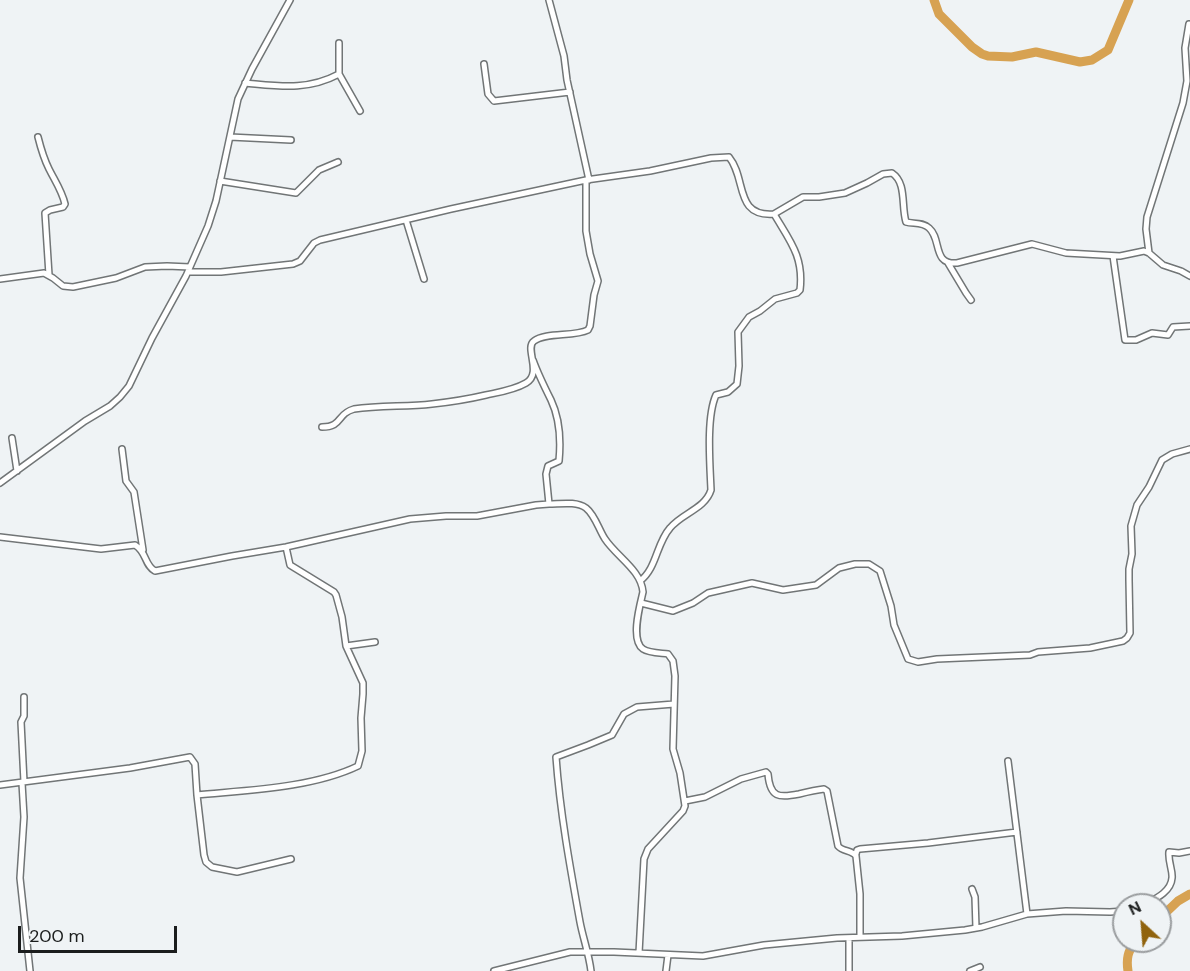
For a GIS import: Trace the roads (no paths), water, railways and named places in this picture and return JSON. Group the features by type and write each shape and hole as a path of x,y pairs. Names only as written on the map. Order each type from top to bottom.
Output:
{"street":[{"path":"0,483 85,421 110,406 126,390 189,270 208,225 237,104 245,83 290,0"},
{"path":"549,0 564,56 587,180 586,231 598,281 590,328 586,332 546,337 534,341 531,346 538,375 552,401 560,437 559,461 548,466 546,474 549,504"},
{"path":"1149,253 1147,218 1183,103 1187,81 1185,48 1189,24"},
{"path":"339,43 339,74 360,111"},
{"path":"484,64 488,94 494,101 570,92"},
{"path":"245,83 294,87 339,74"},
{"path":"38,137 41,151 65,204 63,207 45,213 49,275"},
{"path":"230,137 291,140"},
{"path":"0,279 38,273 49,275 63,286 73,287 116,278 145,267 220,272 287,266 300,261 318,241 587,180 650,171 726,156 731,158 734,165 744,199 753,211 762,215 774,214 803,197 845,193 883,174 892,173 902,188 905,221 925,225 930,229 944,261 948,263 971,300"},
{"path":"220,181 296,193 319,170 338,162"},
{"path":"640,581 649,573 662,539 670,527 683,515 703,504 709,496 712,410 716,395 728,392 737,384 738,332 749,317 775,299 800,290 799,260 774,214"},
{"path":"406,220 424,279"},
{"path":"948,263 957,263 1032,244 1066,253 1113,256 1142,251 1149,253 1163,265 1190,276"},
{"path":"1113,256 1125,340 1136,340 1152,333 1168,335 1173,327 1190,326"},
{"path":"322,427 336,424 341,416 354,409 432,404 478,397 514,388 531,378 533,360"},
{"path":"12,438 17,471"},
{"path":"122,449 126,481 134,494 143,552 151,569 155,571 286,547 410,519 477,516 549,504 574,504 588,510 606,540 640,581 643,589 636,632 639,643 645,650 668,654 672,659 675,676 673,749 680,773 685,806 646,854 639,953"},
{"path":"641,603 673,611 693,603 708,593 752,584 783,590 816,585 839,568 855,564 869,564 880,571 891,606 894,626 908,659 918,662 1030,654 1090,648 1123,641 1130,633 1131,526 1137,505 1162,460 1172,454 1190,449"},
{"path":"0,537 101,549 135,545 143,552"},
{"path":"197,795 275,788 333,776 358,766 362,751 363,683 346,646 342,617 334,592 290,565 286,547"},
{"path":"346,646 375,642"},
{"path":"24,697 24,716 21,722 24,817 20,878 30,971"},
{"path":"591,971 568,855 556,757 612,735 624,714 637,707 675,704"},
{"path":"0,785 130,768 190,757 195,764 206,862 212,867 237,872 291,859"},
{"path":"1008,761 1027,914"},
{"path":"685,801 705,797 741,779 766,772 772,792 782,797 824,789 827,791 830,802 838,846 855,854"},
{"path":"860,937 860,894 855,854 857,850 1017,832"},
{"path":"1163,893 1173,878 1169,864 1169,852 1190,851"},
{"path":"972,889 975,897 976,928"},
{"path":"494,971 570,952 703,956 764,945 953,932 1027,914 1066,911 1112,912"},
{"path":"849,938 849,971"},
{"path":"666,971 668,955"},
{"path":"970,971 980,967"}],"waterway":[{"path":"934,0 939,14 982,54 1012,57 1036,52 1080,62 1092,60 1108,50 1129,0"},
{"path":"1172,907 1190,894"},
{"path":"1128,971 1129,953"}]}
